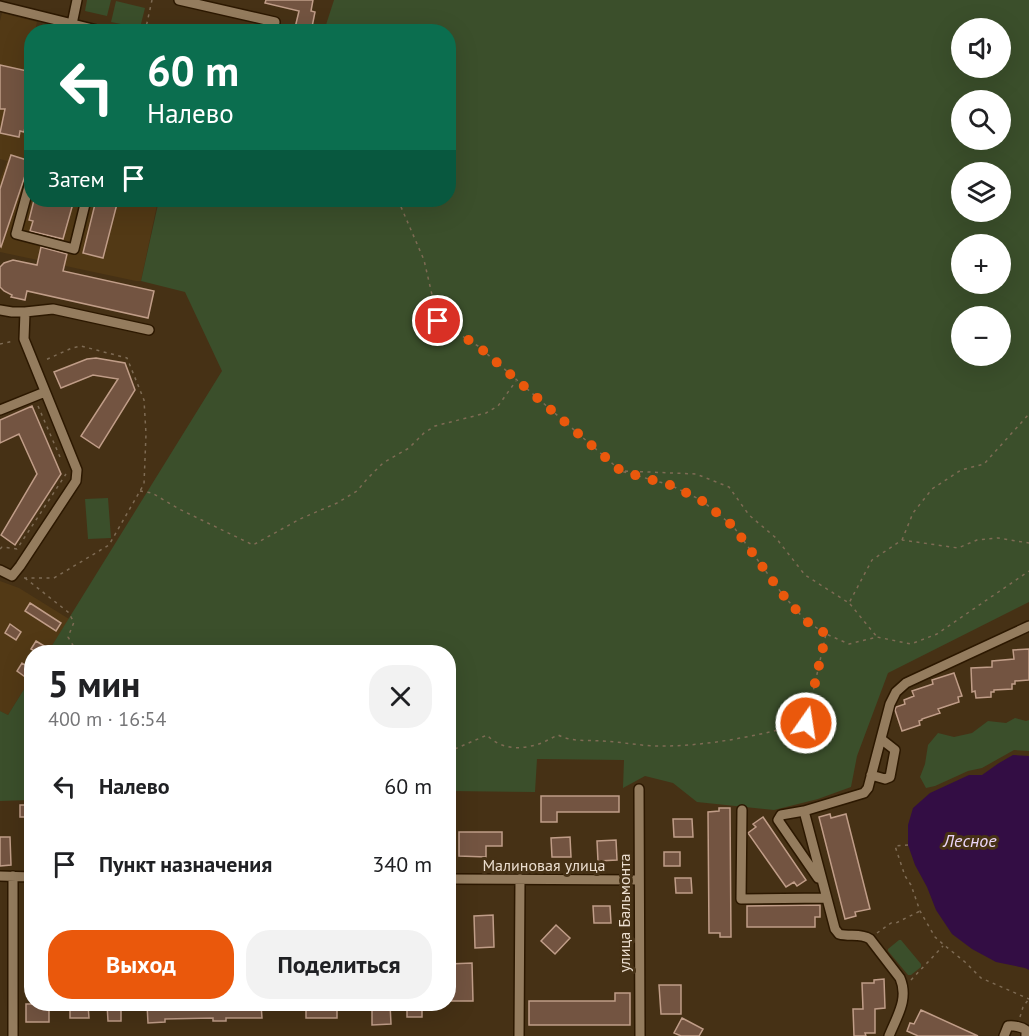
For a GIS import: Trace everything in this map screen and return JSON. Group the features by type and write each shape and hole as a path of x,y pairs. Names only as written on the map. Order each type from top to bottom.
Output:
{"street":[{"path":"68,24 77,0"},
{"path":"179,0 275,22 275,24"},
{"path":"4,4 61,24"},
{"path":"24,204 16,234 74,249 84,207"},
{"path":"0,309 12,312 53,309 149,330"},
{"path":"0,570 12,576 76,481 77,470 24,339 26,312"},
{"path":"0,410 45,392"},
{"path":"822,882 778,820 781,815 804,812 864,793 868,788 890,704 896,692 906,683 1029,626"},
{"path":"871,775 885,779 890,777 896,750 881,739"},
{"name":"улица Бальмонта","path":"639,789 640,1036"},
{"path":"742,810 741,899 826,898"},
{"path":"804,812 835,929 839,934 870,939 900,978 904,997 889,1036"},
{"path":"0,876 24,877"},
{"path":"13,876 13,1036"},
{"name":"Малиновая улица","path":"456,879 639,880"},
{"path":"519,1036 520,879"},
{"path":"1004,1036 1006,1029 1011,1025 1024,1028 1026,1036"}],"path":[{"path":"147,24 152,0"},
{"path":"401,207 424,260 438,321 478,346 621,471 670,485 701,500 733,526 783,595 806,621 826,634 849,644 877,637 911,644 937,634 1029,571"},
{"path":"0,344 24,339"},
{"path":"34,365 81,346 127,358 144,400 146,434 144,484 109,545 54,578 24,578 68,612 74,622 68,637 73,645"},
{"path":"140,491 152,493 187,514 253,545 357,491 383,464 409,448 435,426 486,413 498,406 516,380"},
{"path":"35,399 63,462"},
{"path":"849,603 872,560 902,540 913,513 932,489 961,470 984,464 1029,414"},
{"path":"621,471 696,474 729,487 749,515 776,538 805,575 849,603 877,637"},
{"path":"0,549 17,549 68,472"},
{"path":"902,540 958,548 976,540 998,538 1029,543"},
{"path":"456,749 487,735 505,748 531,746 558,735 567,739 655,746 697,744 773,732 806,723 826,634"},
{"path":"908,845 896,846 905,876 911,885 920,911 935,937 981,978 1029,999"},
{"path":"870,939 891,923 896,923 920,911"},
{"path":"902,985 912,980 944,945"}],"shaded area":[{"path":"2,13 37,22 37,24 24,24 24,93 18,117 24,119 24,207 157,207 141,281 0,252 0,180 7,161 0,159 0,21"},
{"path":"0,581 19,588 69,619 52,645 24,645 24,689 8,715 0,711"}],"green space":[{"path":"87,0 111,0 107,16 85,11"},
{"path":"334,0 1029,0 1029,602 888,673 857,756 851,787 818,799 774,810 697,802 673,783 645,776 623,788 624,760 537,759 535,792 456,791 456,645 52,645 222,371 185,292 141,281 157,207 456,207 456,24 326,24"},
{"path":"116,1 145,8 141,24 111,22"},
{"path":"108,498 111,538 88,539 85,499"},
{"path":"24,689 24,800 0,801 0,711 8,715"},
{"path":"1015,718 1029,720 1029,751 1014,750 982,768 968,771 926,788 920,777 928,745 938,733 954,737 972,733 988,721 1006,723"},
{"path":"899,940 921,964 921,967 911,975 908,975 888,951"}],"water":[{"name":"Лесное","path":"1013,755 1029,756 1029,970 996,962 972,949 952,934 936,910 908,845 908,825 913,808 930,793 969,775 982,775"}],"building":[{"path":"266,0 313,0 311,11 315,12 313,24 296,24 299,11 265,3"},
{"path":"0,65 24,70 24,132 20,131 19,137 0,133 5,109 0,109"},
{"path":"11,155 24,159 24,179 1,247 0,246 0,189"},
{"path":"32,207 72,207 63,239 30,231 33,221 29,220"},
{"path":"94,207 116,207 103,258 83,253"},
{"path":"41,247 67,254 63,271 154,291 148,318 27,291 25,300 11,297 12,295 0,287 0,267 13,260 37,265"},
{"path":"96,358 125,363 135,390 99,448 81,436 118,379 93,375 61,388 54,372 87,359"},
{"path":"32,406 61,474 15,545 1,535 37,474 19,434 0,443 0,420"},
{"path":"30,603 61,623 56,631 25,611"},
{"path":"10,624 21,632 16,640 5,633"},
{"path":"1029,649 1029,680 1015,681 1012,689 994,690 991,692 991,697 976,698 975,691 972,692 971,668 992,667 992,661 1014,659 1013,650"},
{"path":"22,663 24,664 24,676 17,671"},
{"path":"954,673 962,696 958,697 959,702 938,709 940,713 922,719 919,721 920,725 902,731 896,707 905,704 904,700 914,696 912,691 933,684 932,680"},
{"path":"541,796 619,796 619,812 557,812 557,822 541,822"},
{"path":"20,805 24,805 24,817 20,817"},
{"path":"719,808 730,808 731,937 720,937 720,933 709,933 708,812 719,811"},
{"path":"830,814 831,818 846,814 870,909 855,912 856,916 845,919 819,817"},
{"path":"763,817 806,880 797,886 794,882 786,887 748,833 756,827 753,824"},
{"path":"673,819 692,819 693,837 674,837"},
{"path":"459,832 502,832 502,846 486,846 486,857 459,856"},
{"path":"0,837 10,837 11,865 0,866"},
{"path":"570,837 571,857 552,857 551,838"},
{"path":"616,840 617,860 598,861 597,841"},
{"path":"664,852 680,852 680,866 664,866"},
{"path":"675,878 691,878 692,893 676,893"},
{"path":"820,905 820,917 815,917 815,927 747,927 747,906"},
{"path":"593,906 610,906 611,923 594,923"},
{"path":"493,915 494,947 475,948 474,916"},
{"path":"556,925 570,938 555,954 541,941"},
{"path":"472,963 473,1001 456,1001 456,964"},
{"path":"884,979 885,1008 875,1009 875,1033 854,1036 853,1009 863,1009 862,983 874,983 874,980"},
{"path":"659,985 681,985 681,1014 661,1014"},
{"path":"615,993 630,993 630,1025 529,1025 529,1001 615,1001"},
{"path":"921,1010 978,1036 918,1036 907,1031 910,1023 914,1024"},
{"path":"26,1011 49,1011 49,1022 26,1022"},
{"path":"70,1011 88,1011 89,1018 70,1018"},
{"path":"107,1011 121,1011 121,1021 108,1021"},
{"path":"147,1011 262,1011 262,1018 226,1018 226,1021 213,1021 213,1018 165,1019 165,1022 148,1023"},
{"path":"306,1011 337,1011 337,1018 306,1018"},
{"path":"372,1011 390,1011 391,1024 372,1025"},
{"path":"407,1011 422,1011 422,1017 407,1017"},
{"path":"682,1018 703,1029 699,1036 681,1036 674,1033"}],"route":[{"path":"438,321 478,346 621,471 670,485 701,500 733,526 783,595 806,621 826,634 806,723"}]}
